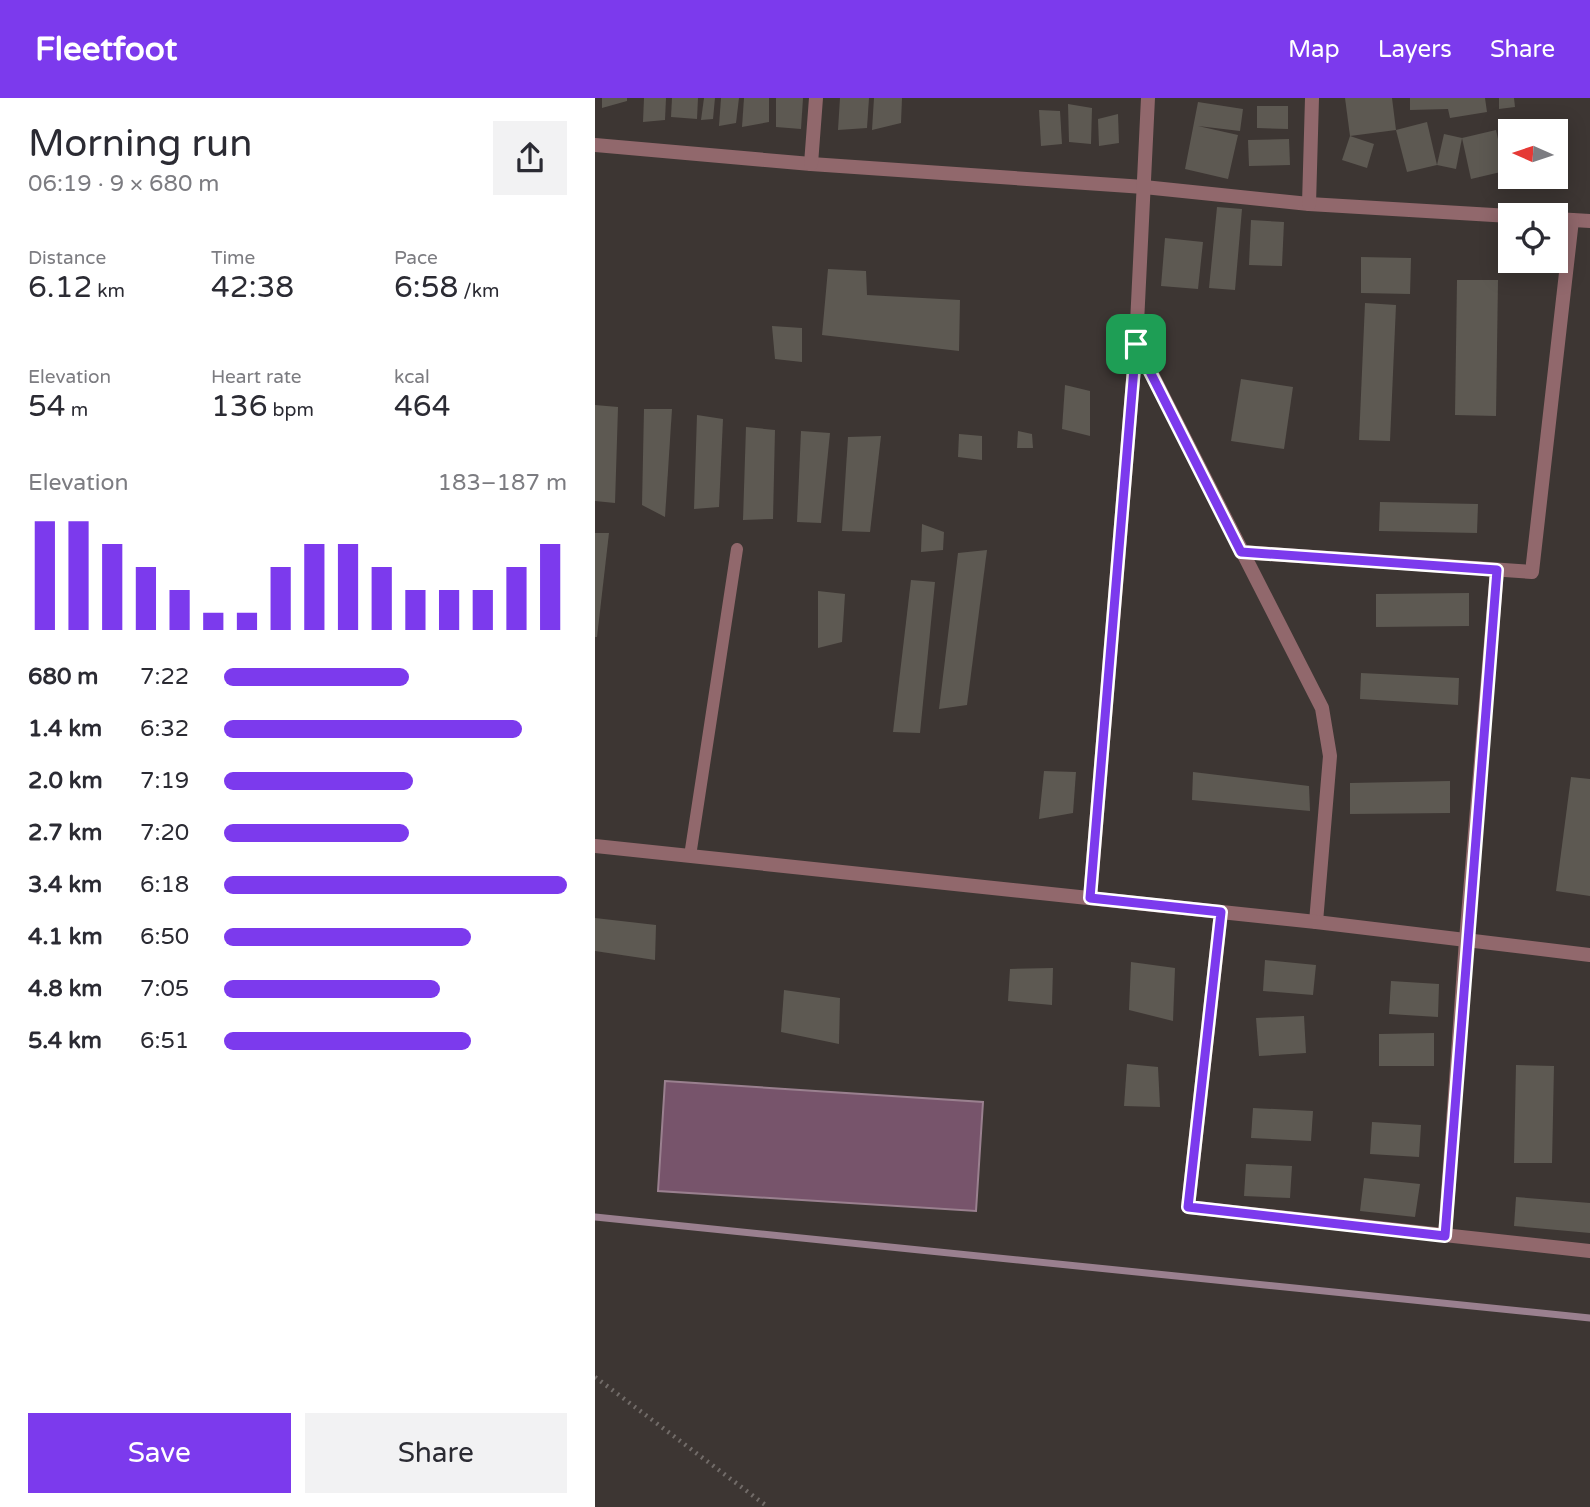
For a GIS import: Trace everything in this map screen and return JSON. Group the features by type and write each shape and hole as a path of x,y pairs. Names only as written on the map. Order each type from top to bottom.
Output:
{"street":[{"path":"811,164 816,98"},
{"path":"1090,898 1136,344 1148,98"},
{"path":"1309,204 1312,98"},
{"path":"595,145 811,164 1144,187 1309,204 1498,215"},
{"path":"1568,220 1590,220"},
{"path":"1241,552 1532,572 1572,220"},
{"path":"1136,344 1322,708 1330,757 1316,922"},
{"path":"1445,1236 1466,940 1497,570"},
{"path":"595,846 1316,922 1590,955"},
{"path":"1221,912 1188,1207 1590,1251"}],"lane":[{"path":"690,856 737,549"}],"path":[{"path":"595,1377 768,1507"}],"shaded area":[{"path":"665,1081 983,1102 976,1211 658,1191"}],"building":[{"path":"602,98 627,98 627,101 602,108"},
{"path":"644,98 666,98 665,120 643,122"},
{"path":"672,98 698,98 697,119 671,117"},
{"path":"704,98 715,98 713,119 701,120"},
{"path":"721,98 739,98 736,123 719,126"},
{"path":"744,98 769,98 769,122 742,127"},
{"path":"776,98 803,98 801,129 776,127"},
{"path":"840,98 869,98 867,128 838,130"},
{"path":"874,98 902,98 901,123 872,130"},
{"path":"1345,98 1392,98 1396,130 1350,136"},
{"path":"1410,98 1485,98 1487,112 1450,118 1448,109 1410,110"},
{"path":"1499,98 1514,98 1515,107 1499,109"},
{"path":"1198,102 1243,109 1240,131 1198,126 1238,135 1228,179 1185,169"},
{"path":"1068,104 1092,108 1091,144 1069,142"},
{"path":"1257,106 1288,106 1288,129 1257,128"},
{"path":"1039,110 1060,111 1062,144 1041,146"},
{"path":"1118,114 1119,143 1099,146 1098,119"},
{"path":"1427,122 1437,165 1407,172 1396,130"},
{"path":"1496,130 1498,173 1471,179 1462,138"},
{"path":"1444,134 1462,138 1456,169 1437,165"},
{"path":"1350,136 1374,144 1367,168 1342,160"},
{"path":"1289,139 1290,165 1249,166 1248,140"},
{"path":"1217,207 1242,209 1235,290 1209,288"},
{"path":"1251,220 1284,222 1282,266 1249,265"},
{"path":"1165,238 1203,242 1198,289 1161,286"},
{"path":"1361,257 1411,258 1410,294 1361,293"},
{"path":"828,269 866,271 867,295 960,300 959,351 822,335"},
{"path":"1457,280 1498,280 1496,416 1455,415"},
{"path":"1365,303 1396,305 1390,441 1359,440"},
{"path":"772,326 802,328 802,362 775,359"},
{"path":"1241,379 1293,387 1284,449 1231,441"},
{"path":"1065,385 1090,391 1090,436 1062,429"},
{"path":"595,405 618,407 615,503 595,501"},
{"path":"644,409 672,409 665,517 642,505"},
{"path":"697,415 723,419 719,507 694,509"},
{"path":"746,427 775,430 773,519 743,520"},
{"path":"801,431 830,433 821,523 797,522"},
{"path":"1018,431 1032,434 1033,448 1017,448"},
{"path":"959,434 982,436 982,460 958,457"},
{"path":"881,436 870,532 842,531 848,437"},
{"path":"1380,502 1478,504 1477,533 1379,531"},
{"path":"922,524 944,532 943,550 921,552"},
{"path":"595,533 609,533 597,637 595,637"},
{"path":"987,550 967,705 939,709 958,553"},
{"path":"911,580 935,582 920,733 893,732"},
{"path":"818,591 845,594 842,642 818,648"},
{"path":"1469,593 1469,626 1376,627 1376,594"},
{"path":"1361,673 1459,678 1458,705 1360,699"},
{"path":"1044,771 1076,772 1073,813 1039,819"},
{"path":"1193,772 1309,786 1310,811 1192,800"},
{"path":"1571,777 1590,779 1590,896 1556,891"},
{"path":"1450,781 1450,813 1350,814 1350,783"},
{"path":"595,918 656,925 655,960 595,951"},
{"path":"1265,960 1316,965 1313,995 1263,991"},
{"path":"1131,962 1175,968 1173,1021 1129,1010"},
{"path":"1053,968 1052,1005 1008,1001 1010,969"},
{"path":"1391,981 1439,984 1438,1017 1389,1014"},
{"path":"784,990 840,998 839,1044 781,1032"},
{"path":"1304,1016 1306,1053 1259,1056 1256,1018"},
{"path":"1434,1033 1434,1066 1379,1066 1379,1034"},
{"path":"1127,1064 1158,1067 1160,1107 1124,1106"},
{"path":"1516,1065 1554,1066 1552,1163 1514,1163"},
{"path":"1253,1108 1313,1111 1311,1141 1251,1138"},
{"path":"1372,1122 1421,1125 1419,1157 1370,1154"},
{"path":"1246,1164 1292,1166 1290,1198 1244,1196"},
{"path":"1364,1178 1420,1184 1415,1217 1360,1211"},
{"path":"1516,1197 1590,1203 1590,1233 1514,1226"}],"waterway":[{"path":"595,1217 1590,1318"}],"route":[{"path":"1136,344 1241,552 1497,570 1466,940 1445,1236 1188,1207 1221,912 1090,898 1136,344"}]}
